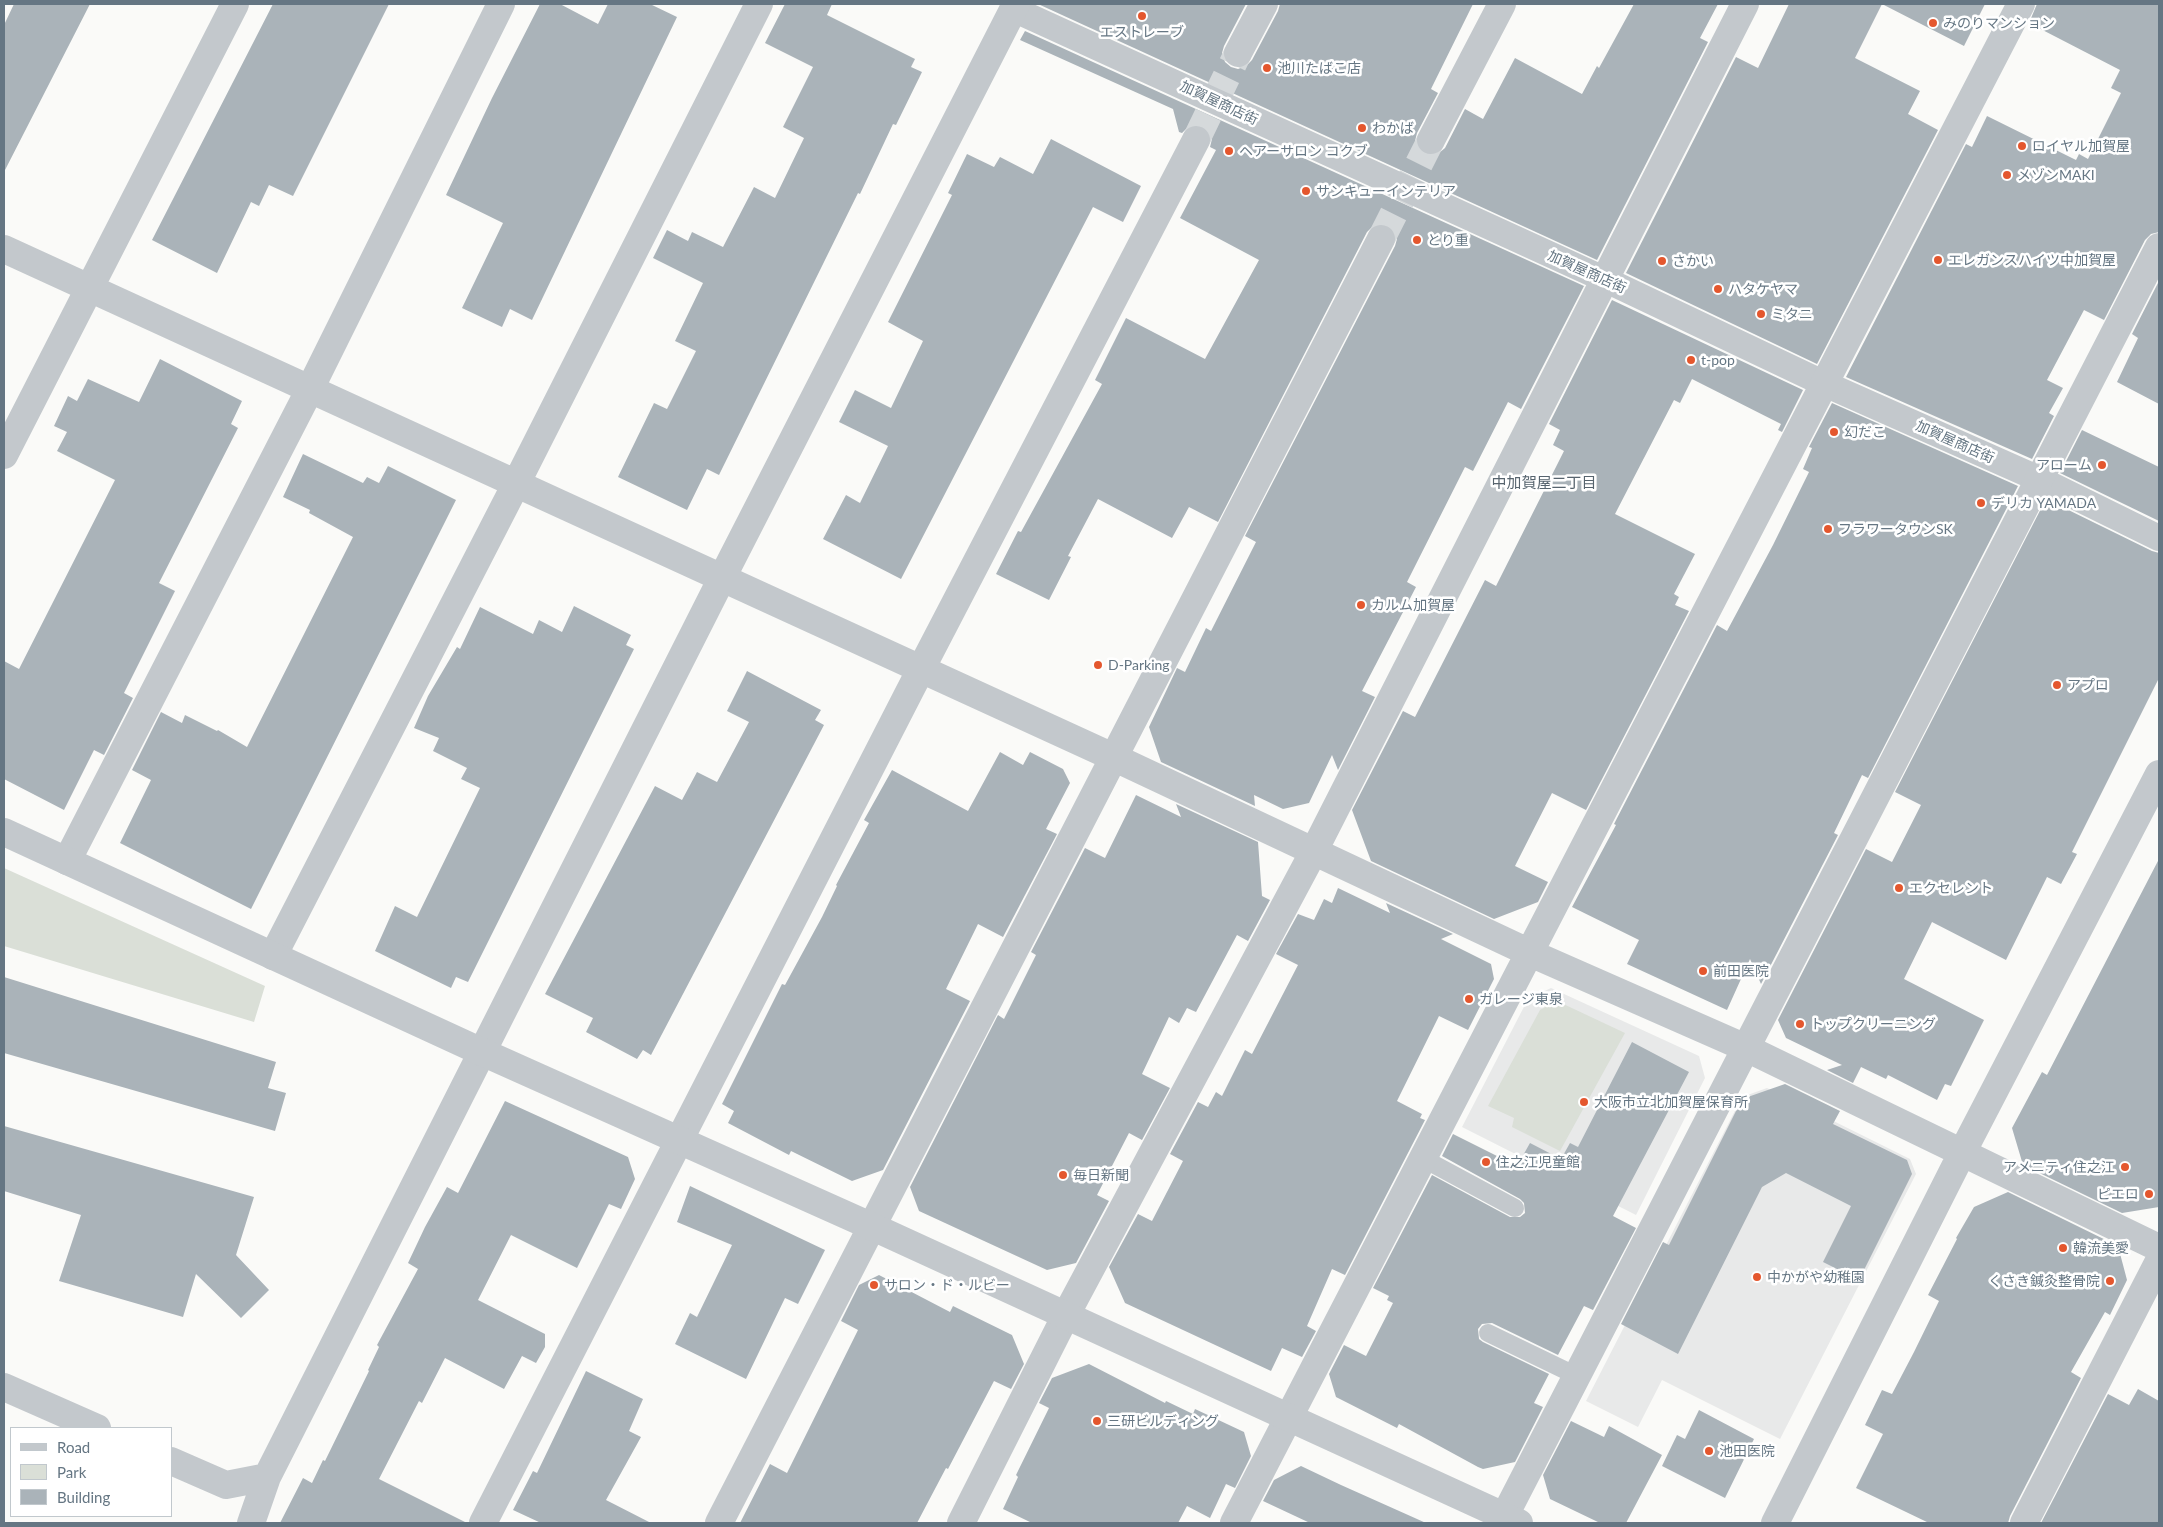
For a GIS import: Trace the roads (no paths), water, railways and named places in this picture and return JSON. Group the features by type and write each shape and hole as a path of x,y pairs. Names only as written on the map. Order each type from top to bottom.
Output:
{"street":[{"path":"4,455 235,4"},
{"path":"67,861 310,390 500,4"},
{"path":"273,956 760,4"},
{"path":"1238,53 1264,4"},
{"path":"1431,140 1502,4"},
{"path":"962,1523 1066,1315 1314,851 1745,4"},
{"path":"1234,1523 2021,4"},
{"path":"251,1523 267,1477 1010,6"},
{"name":"加賀屋商店街","path":"1010,6 1606,280 1825,384 2039,479 2159,538"},
{"path":"483,1523 921,669 1196,140"},
{"path":"719,1523 1381,239"},
{"path":"4,832 482,1052 680,1139 1066,1315 1508,1521 1577,1376 2159,247"},
{"path":"4,249 1113,757 1530,953 1746,1048 2159,1248"},
{"path":"1775,1523 1962,1153 2159,774"},
{"path":"2024,1523 2159,1260"},
{"path":"4,1387 95,1427"},
{"path":"172,1461 226,1485 267,1477"}],"lane":[{"path":"1424,1159 1515,1208"},
{"path":"1488,1332 1577,1376"}],"tunnel":[{"path":"1196,140 1238,53"},
{"path":"1381,239 1431,140"}],"place":[{"name":"エストレーブ","path":"1142,16"},
{"name":"みのりマンション","path":"1933,23"},
{"name":"池川たばこ店","path":"1267,68"},
{"name":"わかば","path":"1362,128"},
{"name":"ロイヤル加賀屋","path":"2022,146"},
{"name":"ヘアーサロン コクブ","path":"1229,151"},
{"name":"メゾンMAKI","path":"2007,175"},
{"name":"サンキューインテリア","path":"1306,191"},
{"name":"とり重","path":"1417,240"},
{"name":"エレガンスハイツ中加賀屋","path":"1938,260"},
{"name":"さかい","path":"1662,261"},
{"name":"ハタケヤマ","path":"1718,289"},
{"name":"ミタニ","path":"1761,314"},
{"name":"t-pop","path":"1691,360"},
{"name":"幻だこ","path":"1834,432"},
{"name":"アローム","path":"2102,465"},
{"name":"デリカ YAMADA","path":"1981,503"},
{"name":"フラワータウンSK","path":"1828,529"},
{"name":"カルム加賀屋","path":"1361,605"},
{"name":"D-Parking","path":"1098,665"},
{"name":"アプロ","path":"2057,685"},
{"name":"エクセレント","path":"1899,888"},
{"name":"前田医院","path":"1703,971"},
{"name":"ガレージ東泉","path":"1469,999"},
{"name":"トップクリーニング","path":"1800,1024"},
{"name":"大阪市立北加賀屋保育所","path":"1584,1102"},
{"name":"住之江児童館","path":"1486,1162"},
{"name":"アメニティ住之江","path":"2125,1167"},
{"name":"毎日新聞","path":"1063,1175"},
{"name":"ピエロ","path":"2149,1194"},
{"name":"韓流美愛","path":"2063,1248"},
{"name":"中かがや幼稚園","path":"1757,1277"},
{"name":"くさき鍼灸整骨院","path":"2110,1281"},
{"name":"サロン・ド・ルビー","path":"874,1285"},
{"name":"三研ビルディング","path":"1097,1421"},
{"name":"池田医院","path":"1709,1451"}],"district":[{"name":"中加賀屋二丁目","path":"1544,483"}]}
